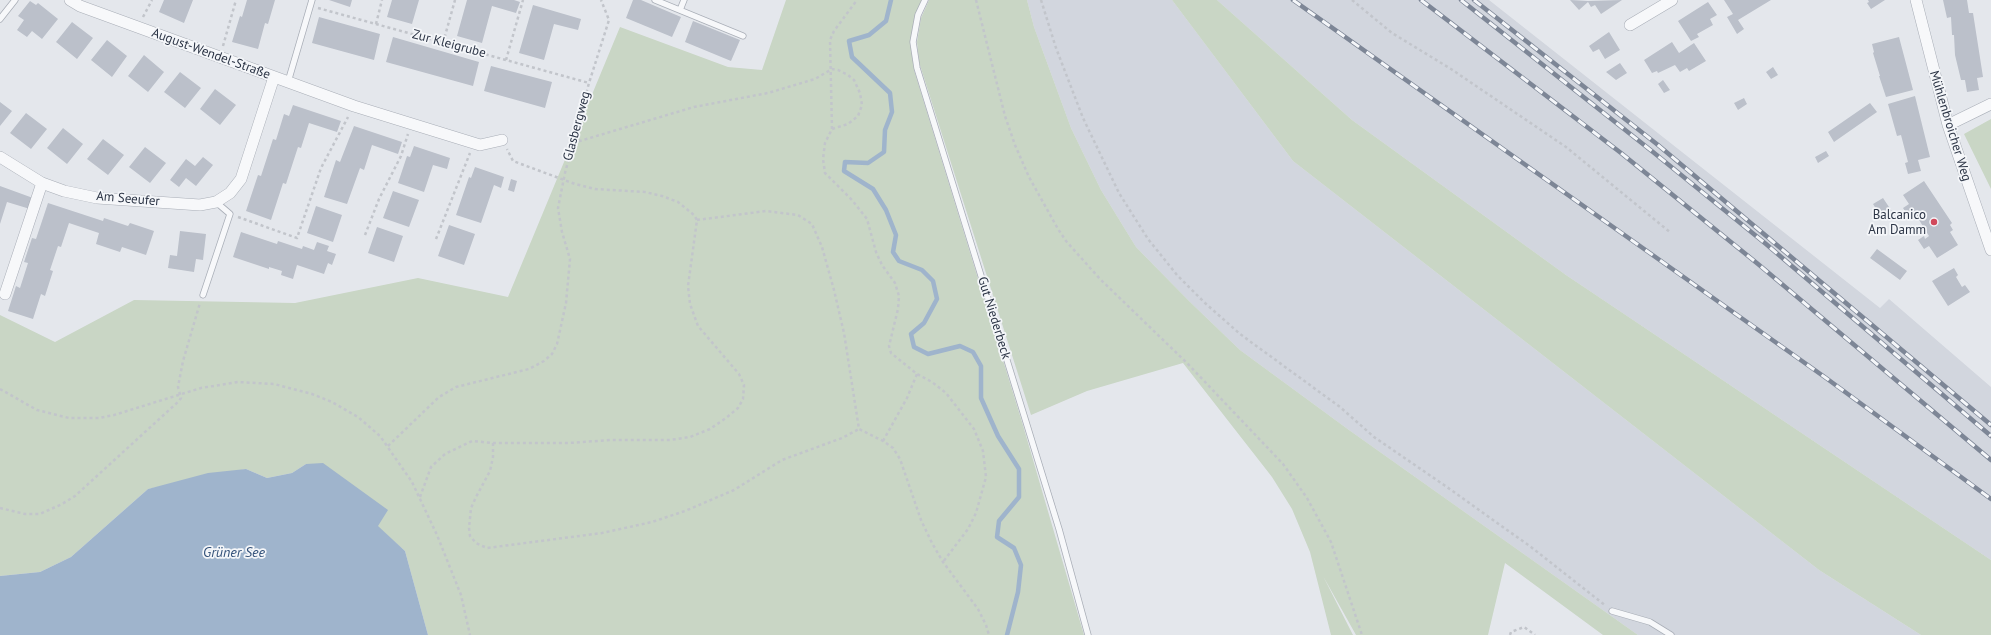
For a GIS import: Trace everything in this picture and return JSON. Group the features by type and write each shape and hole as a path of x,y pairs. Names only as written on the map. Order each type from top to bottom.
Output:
{"street":[{"name":"August-Wendel-Straße","path":"70,0 354,106 480,145 502,140"},
{"path":"1630,25 1672,0"},
{"name":"Mühlenbroicher Weg","path":"1916,0 1948,125 1991,250"},
{"name":"Am Seeufer","path":"0,157 42,182 64,191 96,198 200,205 216,202 230,193 241,179 274,77"},
{"path":"1948,125 1991,104"},
{"path":"5,294 42,182"}],"lane":[{"path":"0,19 15,0"},
{"path":"655,0 743,36"},
{"path":"680,10 684,0"},
{"name":"Gut Niederbeck","path":"925,0 918,15 914,42 917,68 1059,529 1088,635"},
{"path":"288,82 311,3"},
{"path":"203,295 230,214 216,202"},
{"path":"1612,611 1650,622 1671,635"}],"path":[{"path":"139,27 152,0"},
{"path":"220,57 236,0"},
{"path":"376,24 382,0"},
{"path":"443,43 455,0"},
{"path":"506,60 523,0"},
{"name":"Glasbergweg","path":"502,140 513,161 564,179 589,83 609,20 601,0"},
{"path":"857,0 832,36 829,48 832,69 832,129 825,144 823,159 825,173 852,200 867,219 876,252 882,265 895,283 899,296 898,309 889,346 891,354 917,374 932,382 946,393 974,429 983,451 986,477 976,513 968,529 943,562"},
{"path":"976,0 1005,116 1015,145 1029,177 1058,229 1066,241 1100,279 1187,363 1283,464 1308,498 1331,542 1362,635"},
{"path":"1041,0 1056,48 1083,118 1119,193 1148,239 1177,275 1205,303 1240,334 1340,407 1374,437 1444,485 1531,548 1612,611"},
{"path":"1352,0 1392,33 1451,69 1566,147 1671,233"},
{"name":"Zur Kleigrube","path":"311,3 376,24 589,83"},
{"path":"832,69 848,75 854,80 860,93 862,104 858,116 848,124 832,129"},
{"path":"573,142 694,107 768,93 815,79 832,69"},
{"path":"230,214 297,238 321,168 354,106"},
{"path":"365,235 379,199 401,156 412,124"},
{"path":"436,239 474,143"},
{"path":"388,446 424,410 439,397 456,387 529,369 544,361 552,354 558,344 562,327 570,274 570,259 559,218 558,208 564,179 595,189 645,192 662,196 678,202 697,220"},
{"path":"697,220 766,210 798,215 812,224 822,247 844,333 852,395 859,429"},
{"path":"420,497 431,467 445,454 472,441 493,443 651,441 690,437 710,429 738,408 744,391 742,380 731,364 698,326 690,304 688,286 689,272 697,220"},
{"path":"0,508 26,514 40,514 51,510 74,496 179,401 180,394 178,387 183,361 203,295"},
{"path":"883,441 907,398 917,374"},
{"path":"0,389 38,410 69,418 84,419 99,418 126,412 180,394 220,384 238,382 274,384 293,388 332,402 348,410 371,426 388,446 412,482 420,497 461,595 470,635"},
{"path":"859,429 883,441 893,448 900,459 921,520 943,562 978,609 989,635"},
{"path":"493,443 493,457 490,471 471,508 470,524 470,536 481,547 487,548 602,533 685,512 734,490 782,460 842,438 859,429"},
{"path":"1510,635 1512,632 1524,627 1535,635"}],"shaded area":[{"path":"1027,0 1172,0 1293,161 1819,570 1921,635 1638,635 1349,430 1240,350 1136,247 1101,190 1071,128 1034,27"},
{"path":"1217,0 1489,0 1880,308 1889,299 1991,387 1991,560 1566,275 1352,120"}],"green space":[{"path":"786,0 922,0 915,15 911,42 914,70 1022,422 1084,635 428,635 405,551 306,464 292,473 267,478 246,469 148,489 71,557 40,572 0,576 0,315 55,342 134,300 295,303 418,278 508,297 620,27 728,67 762,70"},
{"path":"929,0 1027,0 1034,27 1071,128 1101,190 1136,247 1240,350 1349,430 1638,635 1603,635 1505,563 1488,635 1356,635 1323,576 1353,635 1331,635 1310,552 1292,509 1272,477 1183,363 1087,391 1031,415 919,62 917,42 921,18"},
{"path":"1172,0 1217,0 1352,120 1566,275 1991,560 1991,635 1921,635 1819,570 1293,161"},
{"path":"1991,119 1991,189 1964,134"}],"water":[{"name":"Grüner See","path":"323,463 388,510 378,526 405,551 428,635 0,635 0,576 40,572 71,557 148,489 208,473 246,469 267,478 292,473 306,464"}],"building":[{"path":"164,0 193,0 184,23 159,12"},
{"path":"247,0 275,0 268,24 265,23 258,49 232,42 240,16 242,17"},
{"path":"329,0 352,0 350,7"},
{"path":"392,0 419,0 412,24 387,17"},
{"path":"467,0 514,0 520,2 516,13 492,6 482,43 457,36"},
{"path":"633,0 641,0 681,17 672,37 626,18"},
{"path":"1570,0 1622,0 1601,14 1595,5 1591,7 1588,2 1579,10"},
{"path":"1724,0 1771,0 1738,20 1744,29 1737,34 1727,17 1733,14"},
{"path":"1868,0 1885,0 1871,9 1867,3 1869,2"},
{"path":"1943,0 1967,0 1969,13 1973,13 1983,77 1977,78 1979,90 1967,92 1965,80 1961,80 1955,55 1951,17 1947,18"},
{"path":"30,1 36,5 38,3 58,19 42,39 32,31 27,37 17,30 24,20 18,16"},
{"path":"1708,2 1717,15 1710,19 1713,25 1697,34 1699,37 1691,41 1678,21"},
{"path":"533,5 581,19 578,30 554,24 544,60 519,53"},
{"path":"319,17 380,34 374,60 312,43"},
{"path":"693,21 740,40 731,61 685,42"},
{"path":"72,22 93,38 77,59 56,42"},
{"path":"1609,32 1620,50 1605,59 1599,49 1593,52 1589,46"},
{"path":"393,37 479,62 473,86 386,62"},
{"path":"1899,37 1913,90 1886,97 1879,76 1872,44"},
{"path":"107,40 127,56 112,77 91,60"},
{"path":"1672,42 1679,53 1694,43 1706,61 1689,71 1687,68 1680,72 1675,65 1658,73 1657,71 1652,73 1644,60"},
{"path":"144,55 164,72 148,92 128,76"},
{"path":"1620,63 1627,73 1616,80 1606,72"},
{"path":"491,66 552,82 545,108 484,91"},
{"path":"1773,67 1778,75 1771,79 1766,72"},
{"path":"180,72 201,88 185,108 164,92"},
{"path":"1663,80 1670,90 1664,93 1658,84"},
{"path":"215,89 236,105 220,125 200,109"},
{"path":"1915,96 1930,157 1918,160 1921,171 1908,174 1905,163 1908,162 1901,135 1897,136 1888,104"},
{"path":"1744,98 1747,104 1738,110 1734,103"},
{"path":"0,102 12,111 0,126"},
{"path":"1870,103 1877,112 1834,142 1828,132"},
{"path":"293,105 341,121 337,132 309,123 301,148 298,147 286,184 283,183 271,220 246,211 258,175 261,176 273,139 276,140 284,114 289,116"},
{"path":"26,113 47,129 31,149 10,133"},
{"path":"354,126 402,142 398,154 372,145 364,170 360,168 347,204 324,197 336,160 340,162"},
{"path":"63,128 83,144 67,164 47,148"},
{"path":"103,139 124,155 108,175 87,159"},
{"path":"414,146 450,158 447,169 433,165 424,192 398,183 407,156 410,157"},
{"path":"145,147 166,163 150,183 129,167"},
{"path":"1826,151 1829,156 1818,163 1815,157"},
{"path":"203,157 213,165 196,186 186,178 179,187 170,180 186,159 195,166"},
{"path":"475,167 504,177 501,188 494,185 481,223 456,215 469,177 471,178"},
{"path":"511,179 517,181 514,192 508,190"},
{"path":"1924,181 1952,223 1950,225 1953,230 1950,232 1958,245 1937,258 1929,246 1924,249 1918,240 1924,236 1925,239 1929,236 1916,215 1910,219 1903,208 1909,204 1903,195"},
{"path":"0,186 33,198 30,209 7,202 0,224"},
{"path":"393,191 419,200 409,227 383,218"},
{"path":"1883,198 1893,213 1883,220 1873,204"},
{"path":"48,203 103,221 104,218 128,226 130,223 154,231 146,255 122,247 120,252 96,244 99,233 69,223 61,247 58,246 50,270 53,271 45,296 41,294 33,319 8,311 16,286 20,288 28,263 24,262 32,238 36,239"},
{"path":"316,206 342,215 333,242 307,233"},
{"path":"449,225 475,234 464,265 438,256"},
{"path":"377,227 403,236 394,262 368,253"},
{"path":"180,231 206,234 203,260 196,259 194,272 168,268 170,255 177,256"},
{"path":"241,232 277,244 278,241 302,249 303,246 314,250 317,242 329,246 327,251 336,254 332,265 328,263 324,274 297,265 293,279 281,275 282,271 269,267 269,269 233,257"},
{"path":"1877,249 1907,271 1900,280 1870,258"},
{"path":"1954,268 1958,275 1956,277 1962,287 1965,285 1970,292 1948,306 1932,281"}],"waterway":[{"path":"891,0 886,21 869,35 849,41 852,57 890,93 892,112 885,130 884,152 868,163 845,162 844,171 873,189 886,210 896,235 893,252 899,261 922,270 933,281 937,299 924,323 911,334 914,347 928,354 960,346 973,352 981,366 981,398 998,436 1019,469 1019,497 999,521 997,537 1014,548 1021,565 1018,592 1007,635"}],"railway":[{"path":"1293,0 1826,378 1991,499"},
{"path":"1421,0 1621,153 1758,264 1991,460"},
{"path":"1461,0 1653,152 1766,244 1991,436"},
{"path":"1474,0 1658,145 1991,425"}],"place":[{"name":"Balcanico Am Damm","path":"1934,222"}]}
